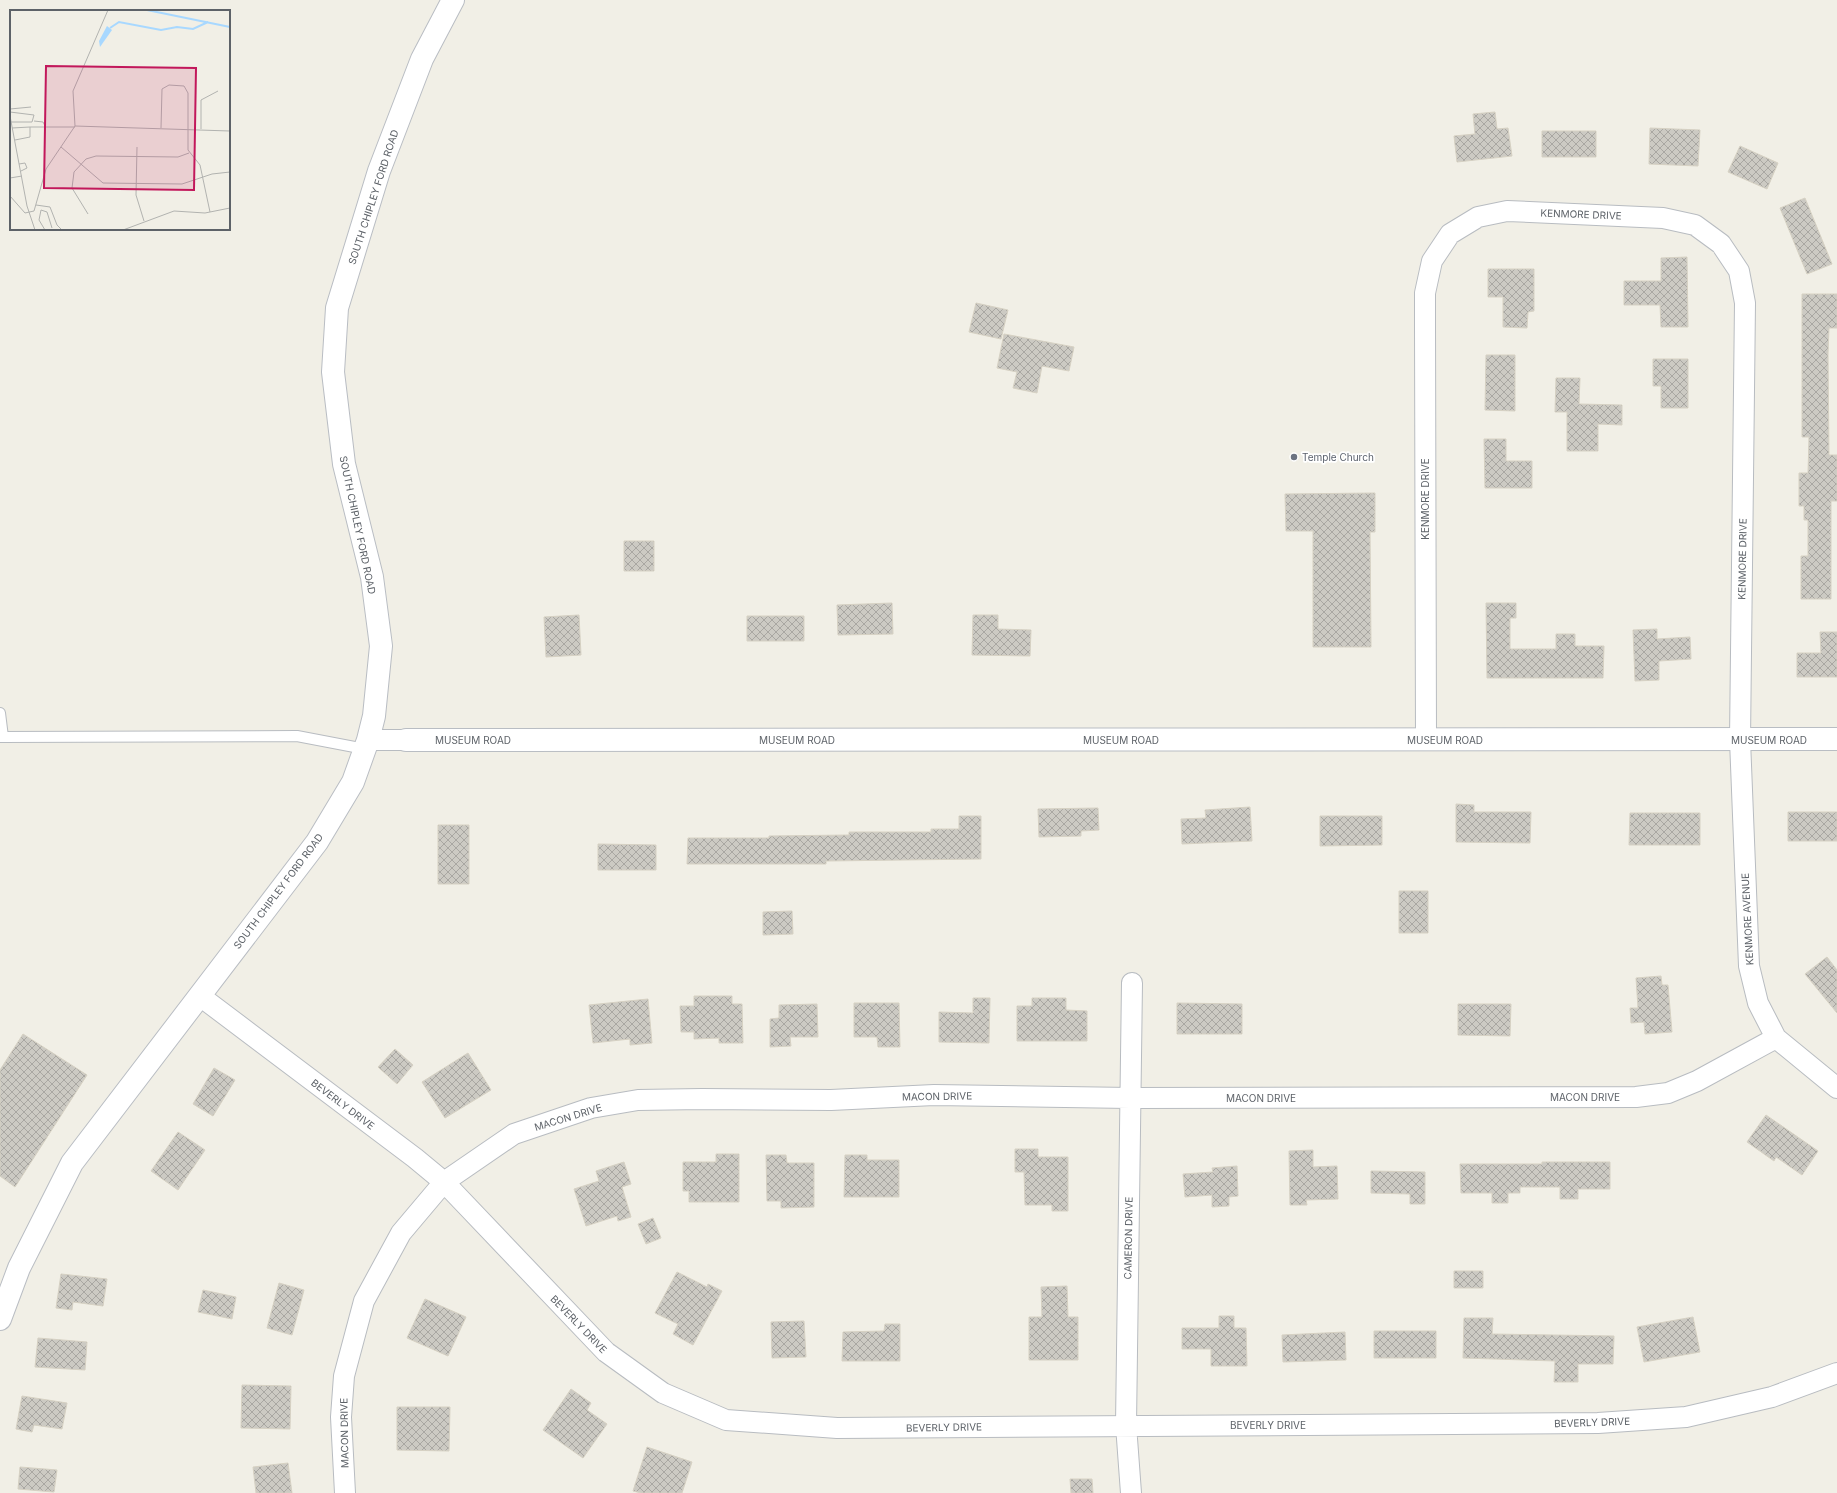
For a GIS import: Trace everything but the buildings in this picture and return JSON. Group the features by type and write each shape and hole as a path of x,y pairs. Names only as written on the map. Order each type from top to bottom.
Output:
{"street":[{"name":"SOUTH CHIPLEY FORD ROAD","path":"0,1319 19,1268 72,1163 317,842 352,782 367,744 374,716 381,646 372,577 344,464 333,372 337,308 379,172 422,59 453,0"},
{"name":"KENMORE DRIVE","path":"1426,740 1425,293 1432,261 1450,234 1478,216 1507,211 1663,218 1694,225 1721,244 1739,271 1745,303 1740,740"},
{"path":"367,744 406,740"},
{"name":"MUSEUM ROAD","path":"406,740 1837,740"},
{"name":"KENMORE AVENUE","path":"1740,740 1749,966 1758,1004 1776,1038 1837,1088"},
{"name":"CAMERON DRIVE","path":"1131,1493 1126,1426 1132,983"},
{"name":"BEVERLY DRIVE","path":"200,996 415,1158 444,1182 606,1352 663,1393 726,1420 838,1428 1605,1423 1686,1417 1772,1397 1837,1373"},
{"name":"MACON DRIVE","path":"345,1493 341,1417 344,1376 364,1301 400,1233 444,1182 514,1134 591,1108 638,1100 830,1100 934,1095 1130,1098 1636,1097 1668,1092 1697,1081 1776,1038"}],"lane":[{"path":"0,713 1,737 297,736 367,744"}],"place":[{"name":"Temple Church","path":"1294,457"}]}
